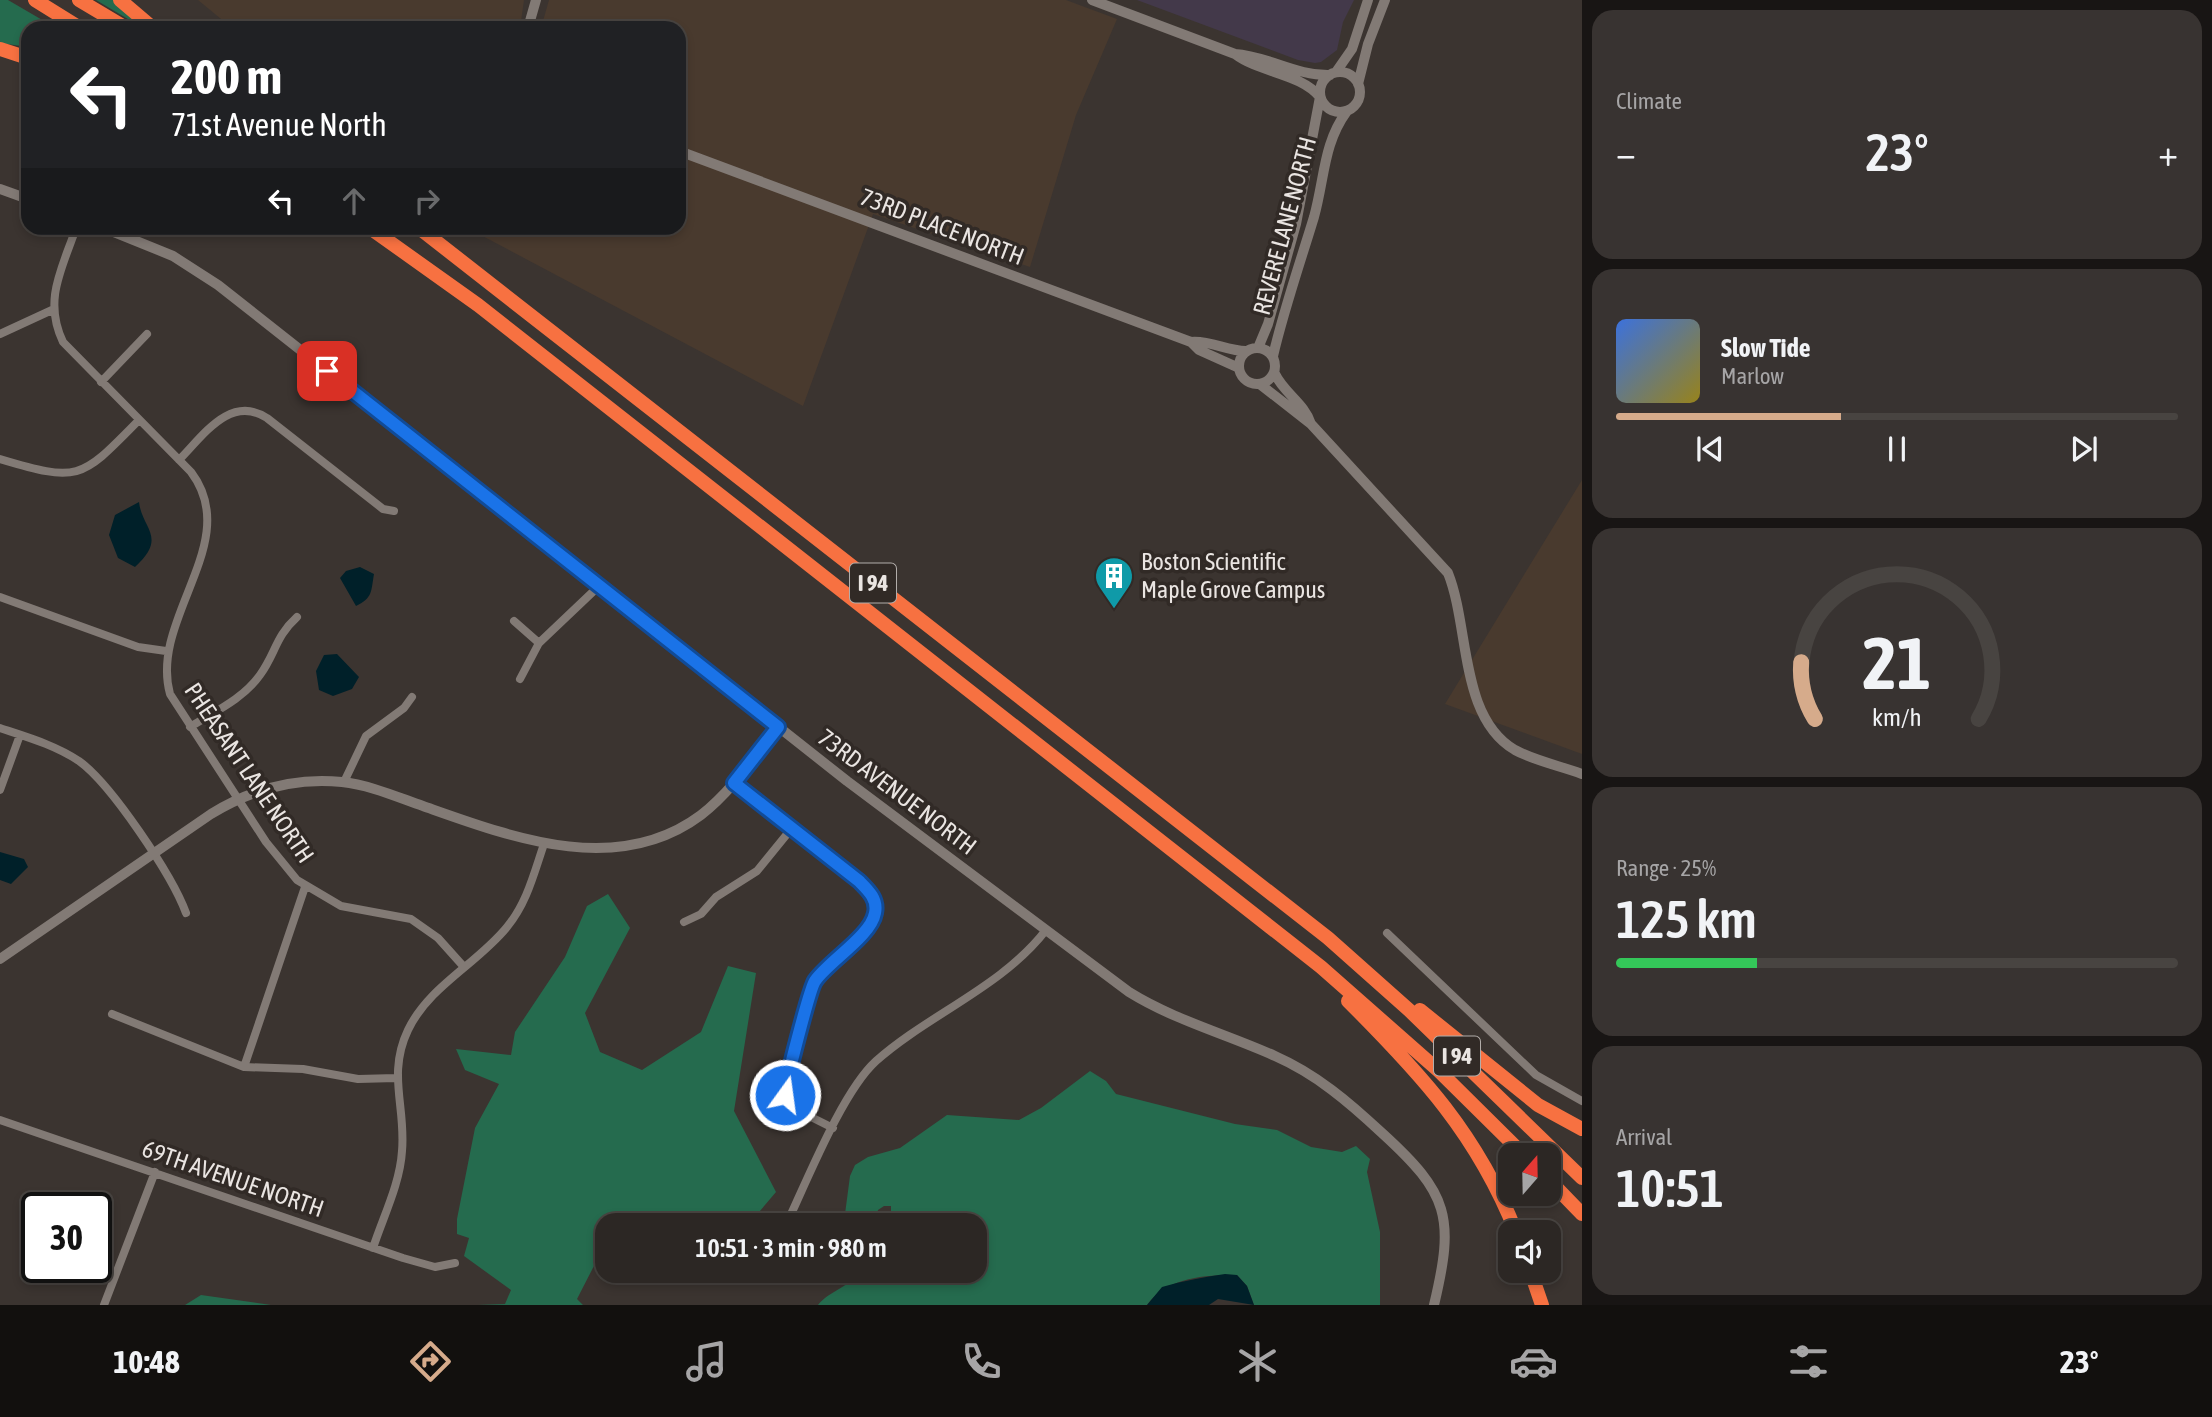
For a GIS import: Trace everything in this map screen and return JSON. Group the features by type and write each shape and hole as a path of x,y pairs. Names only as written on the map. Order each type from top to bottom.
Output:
{"highway":[{"path":"35,0 69,21"},
{"path":"79,0 114,21"},
{"path":"120,0 145,21"},
{"name":"I 94","path":"380,235 478,306 1265,923 1380,1017 1511,1143"},
{"name":"I 94","path":"428,235 1328,938 1409,1010 1582,1178"},
{"path":"1265,923 1375,1028 1445,1104 1486,1166 1511,1220"},
{"path":"1328,938 1538,1105 1582,1129"},
{"path":"1561,1192 1582,1214"},
{"path":"1534,1283 1542,1305"}],"street":[{"path":"530,21 536,0"},
{"path":"1092,0 1306,84 1334,111 1348,111 1357,102 1358,84 1368,44 1385,0"},
{"path":"1320,97 1321,84 1333,74 1352,50 1368,0"},
{"path":"1235,54 1250,55 1312,75 1349,74 1358,84"},
{"name":"REVERE LANE NORTH","path":"1258,348 1268,324 1298,215 1320,97"},
{"name":"REVERE LANE NORTH","path":"1273,356 1282,317 1324,181 1329,141 1348,111"},
{"name":"73RD PLACE NORTH","path":"686,154 1191,342 1199,350 1239,368"},
{"path":"0,188 21,196"},
{"path":"0,334 52,310 56,287 74,235"},
{"name":"73RD AVENUE NORTH","path":"121,235 173,256 218,285 778,727 1142,1000 1304,1071 1355,1108 1413,1161 1432,1185 1445,1221 1446,1249 1434,1305"},
{"name":"PHEASANT LANE NORTH","path":"52,310 63,342 179,460 200,483 206,496 209,525 166,651 165,678 170,694 190,727 282,864 305,887 341,906 411,919 438,938 464,967"},
{"path":"101,382 147,334"},
{"name":"73RD PLACE NORTH","path":"1191,342 1202,341 1233,351 1246,352"},
{"path":"1311,424 1308,413 1282,388 1275,374 1273,356 1258,348 1246,352 1239,368 1244,379 1261,385 1311,424 1448,573 1458,597 1480,712 1492,732 1517,751 1582,774"},
{"path":"1261,385 1275,374"},
{"path":"179,460 229,413 249,409 267,418 383,509 394,511"},
{"path":"0,459 57,475 81,471 101,459 139,420"},
{"path":"520,679 538,643 599,586"},
{"path":"0,597 138,647 166,651"},
{"path":"190,727 251,686 269,660 282,631 297,617"},
{"path":"514,621 538,643"},
{"path":"344,782 366,736 404,708 412,697"},
{"path":"0,959 237,798 286,783 344,782 383,792 502,834 544,844 603,848 649,841 681,828 700,816 734,783 778,727"},
{"path":"0,728 64,752 92,771 152,854 181,898 186,913"},
{"path":"0,790 20,735"},
{"path":"734,783 859,881 876,904 872,922 821,973 812,987 796,1053 783,1087 787,1102 793,1108 834,1128"},
{"path":"684,922 701,914 716,897 757,871 792,828"},
{"path":"373,1248 401,1162 402,1139 396,1077 403,1042 416,1016 514,917 529,888 544,844"},
{"path":"244,1067 305,887"},
{"path":"792,1213 854,1086 875,1062 1024,957 1046,930"},
{"path":"1387,933 1536,1075 1582,1101"},
{"path":"112,1014 244,1067 303,1069 358,1079 396,1077"},
{"name":"69TH AVENUE NORTH","path":"0,1120 373,1248 435,1267 455,1263"},
{"path":"104,1305 155,1172"}],"shaded area":[{"path":"198,0 524,0 521,21 224,21"},
{"path":"549,0 1066,0 1117,19 1076,115 1030,267 873,214 803,406 481,235 686,235 686,21 543,21"},
{"path":"1137,0 1354,0 1343,22 1337,50 1321,62 1315,63 1298,60"},
{"path":"1582,480 1582,754 1445,704"}],"green space":[{"path":"0,0 8,0 44,21 21,21 21,46 0,43"},
{"path":"96,0 116,0 136,21 131,21"},
{"path":"608,894 630,928 585,1013 600,1052 642,1070 701,1032 728,966 756,973 734,1111 776,1192 758,1213 595,1213 595,1264 577,1299 583,1305 478,1305 505,1304 511,1290 464,1256 469,1238 457,1234 457,1219 475,1128 499,1084 465,1070 456,1049 511,1055 515,1032 565,957 587,906"},
{"path":"1090,1071 1106,1081 1116,1094 1235,1124 1277,1130 1311,1147 1342,1152 1356,1146 1370,1159 1367,1172 1380,1232 1380,1305 1254,1305 1247,1286 1237,1275 1200,1277 1176,1283 1165,1288 1147,1305 818,1305 847,1283 987,1283 987,1213 891,1213 891,1206 884,1206 877,1213 845,1213 850,1176 855,1165 868,1157 900,1148 947,1115 1019,1120 1041,1108"},
{"path":"201,1295 271,1305 185,1305"}],"water":[{"path":"139,502 152,540 145,557 135,567 118,558 109,535 115,515"},
{"path":"360,567 374,574 368,597 356,606 340,578 346,571"},
{"path":"337,654 359,677 352,689 333,696 319,690 316,671 324,655"},
{"path":"0,852 24,859 28,867 11,884 0,880"},
{"path":"1225,1274 1237,1275 1247,1286 1254,1305 1218,1299 1209,1305 1147,1305 1162,1287"}],"place":[{"name":"Boston Scientific Maple Grove Campus","path":"1114,610"}],"route":[{"path":"327,371 778,727 734,783 859,881 876,904 872,922 821,973 812,987 796,1053 783,1087 785,1095"}]}
